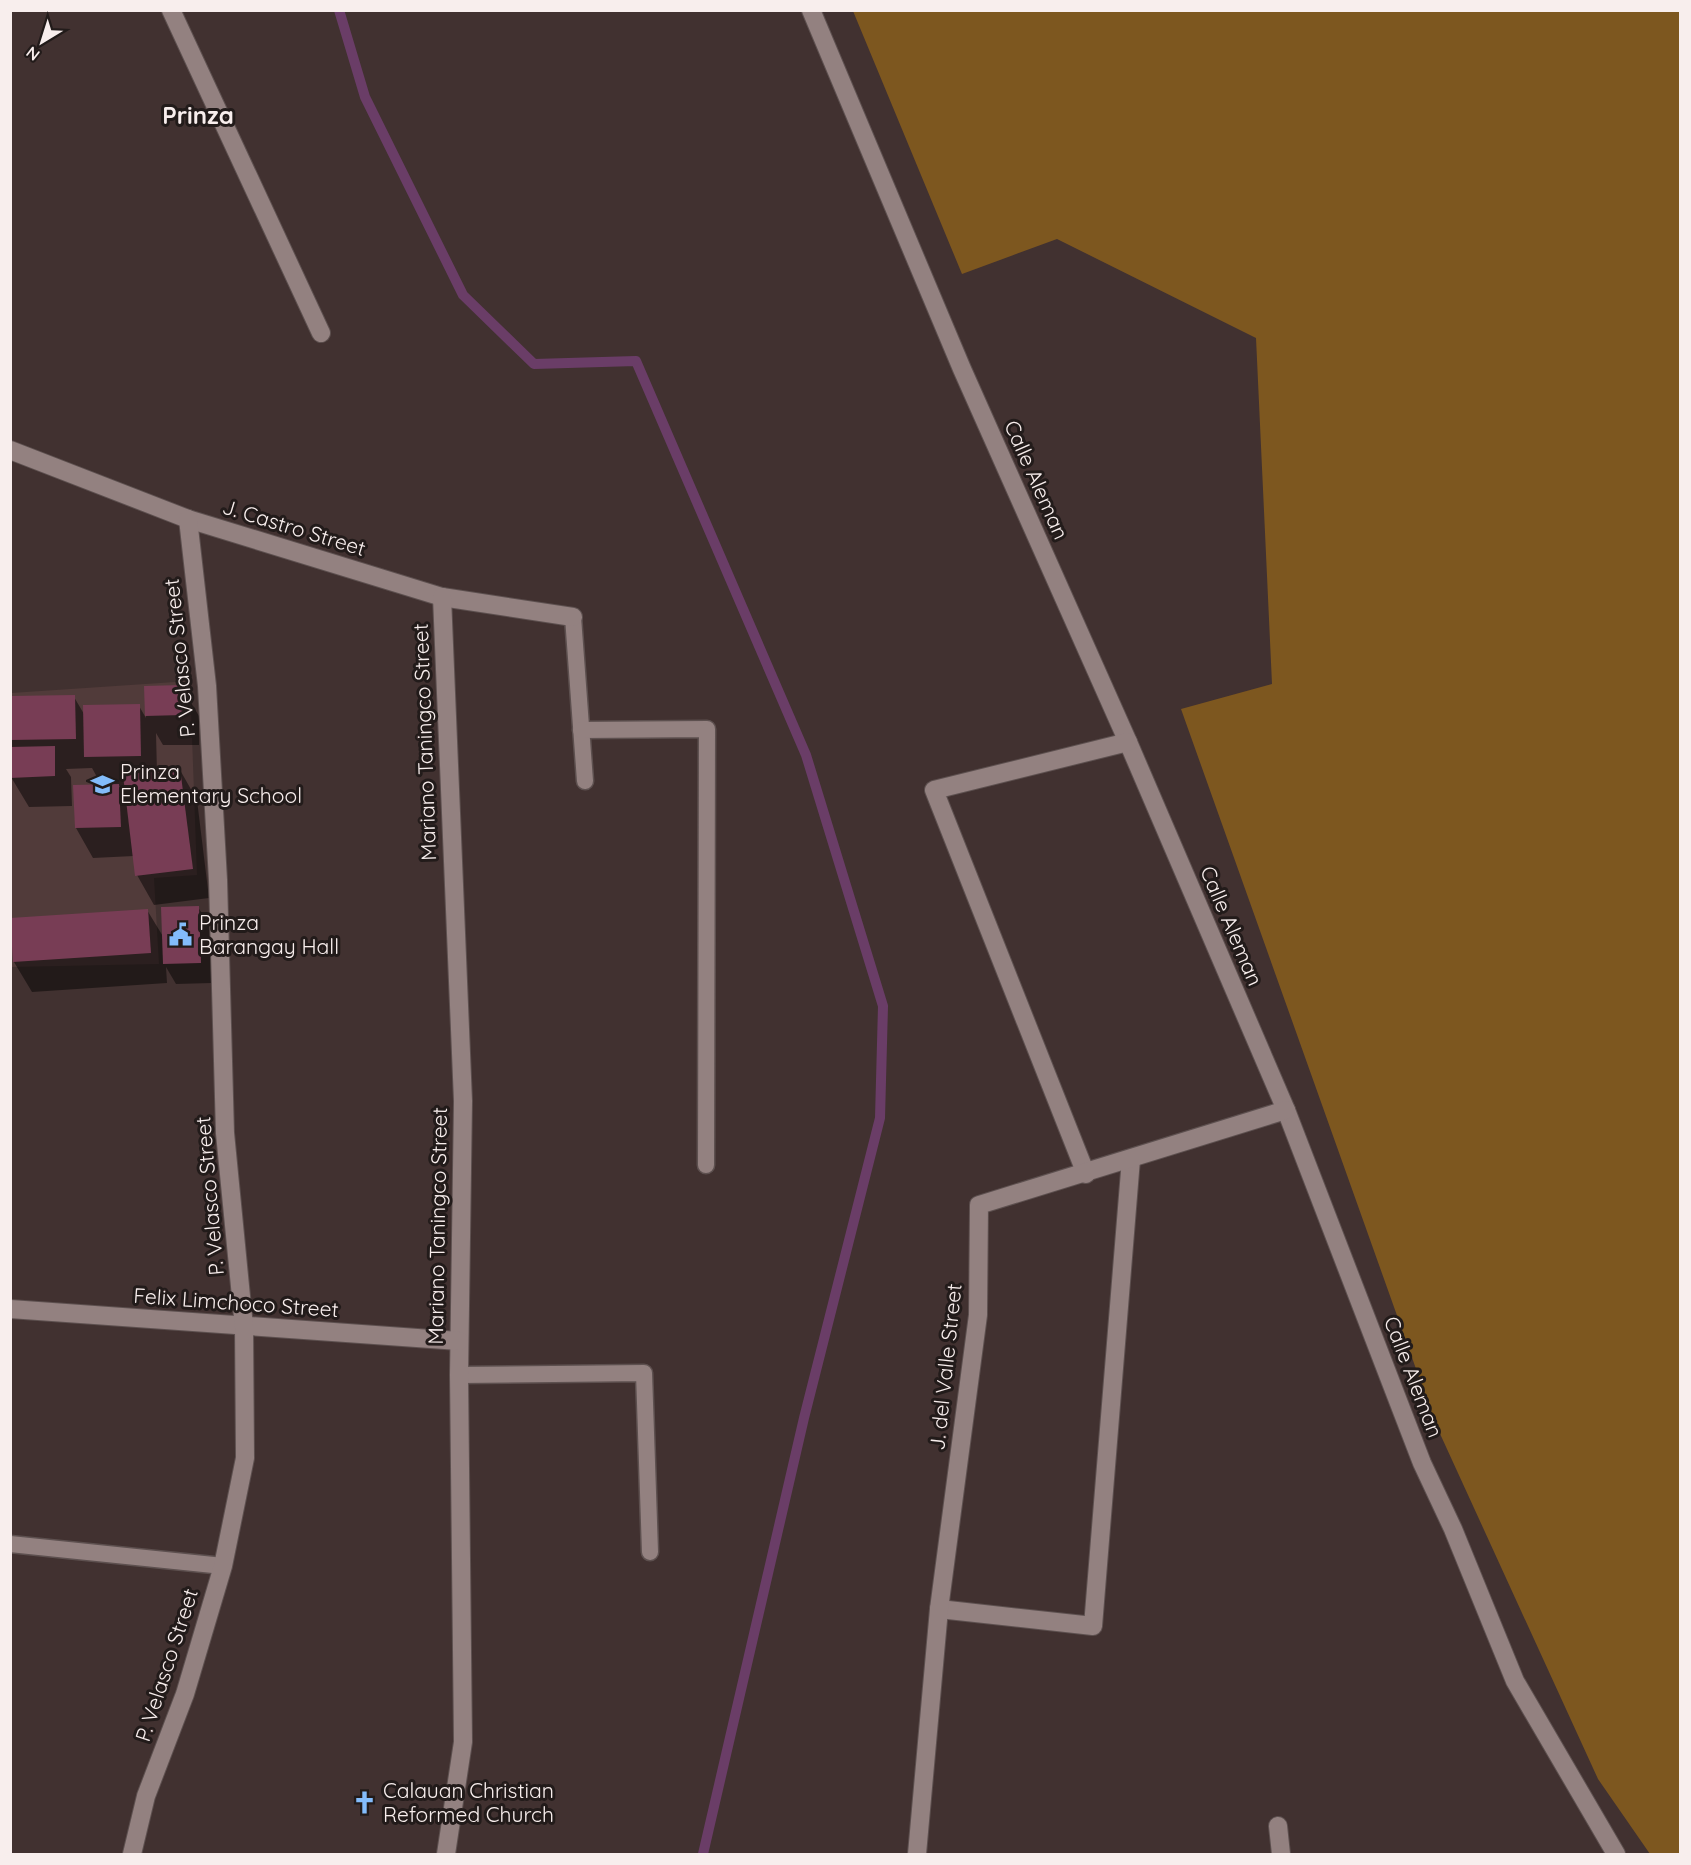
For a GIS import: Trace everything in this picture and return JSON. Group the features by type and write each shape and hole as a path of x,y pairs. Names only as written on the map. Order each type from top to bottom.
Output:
{"street":[{"path":"171,10 321,333"},
{"name":"Calle Aleman","path":"811,10 962,369 1128,742 1286,1110 1422,1463 1454,1529 1515,1681 1616,1854"},
{"name":"J. Castro Street","path":"10,450 188,519 442,597 573,616"},
{"name":"P. Velasco Street","path":"132,1854 146,1796 185,1694 223,1566 245,1458 244,1327 225,1133 218,880 207,686 188,519"},
{"name":"Mariano Taningco Street","path":"442,597 463,1101 459,1375 464,1742 446,1854"},
{"path":"1086,1174 934,790 1128,742"},
{"name":"J. del Valle Street","path":"917,1854 939,1609 978,1315 979,1205 1086,1174 1286,1110"},
{"path":"939,1609 1093,1626 1131,1159"},
{"name":"Felix Limchoco Street","path":"10,1309 459,1341"},
{"path":"1278,1826 1281,1854"}],"lane":[{"path":"573,616 585,781"},
{"path":"581,730 707,729 706,1165"},
{"path":"459,1375 644,1373 650,1552"},
{"path":"10,1544 223,1566"}],"shaded area":[{"path":"853,11 1680,11 1680,1854 1650,1854 1598,1779 1436,1425 1181,709 1272,684 1256,338 1057,239 962,274"},
{"name":"Prinza Elementary School","path":"190,681 197,875 154,878 159,964 11,967 11,693"}],"building":[{"path":"182,685 183,715 145,716 144,686"},
{"path":"75,695 76,739 10,740 10,696"},
{"path":"140,704 141,756 84,757 83,705"},
{"path":"55,746 55,776 10,778 10,747"},
{"path":"180,768 193,869 135,876 123,775"},
{"path":"119,784 121,827 75,828 73,785"},
{"name":"Prinza Barangay Hall","path":"199,906 201,963 163,964 161,907"},
{"path":"148,909 151,953 13,962 10,918"}],"waterway":[{"path":"339,10 365,97 463,295 534,364 636,361 806,755 883,1006 880,1118 804,1418 703,1854"}],"place":[{"name":"Prinza Elementary School","path":"102,784"},
{"name":"Prinza Barangay Hall","path":"181,935"},
{"name":"Calauan Christian Reformed Church","path":"365,1803"}],"district":[{"name":"Prinza","path":"198,116"}]}
